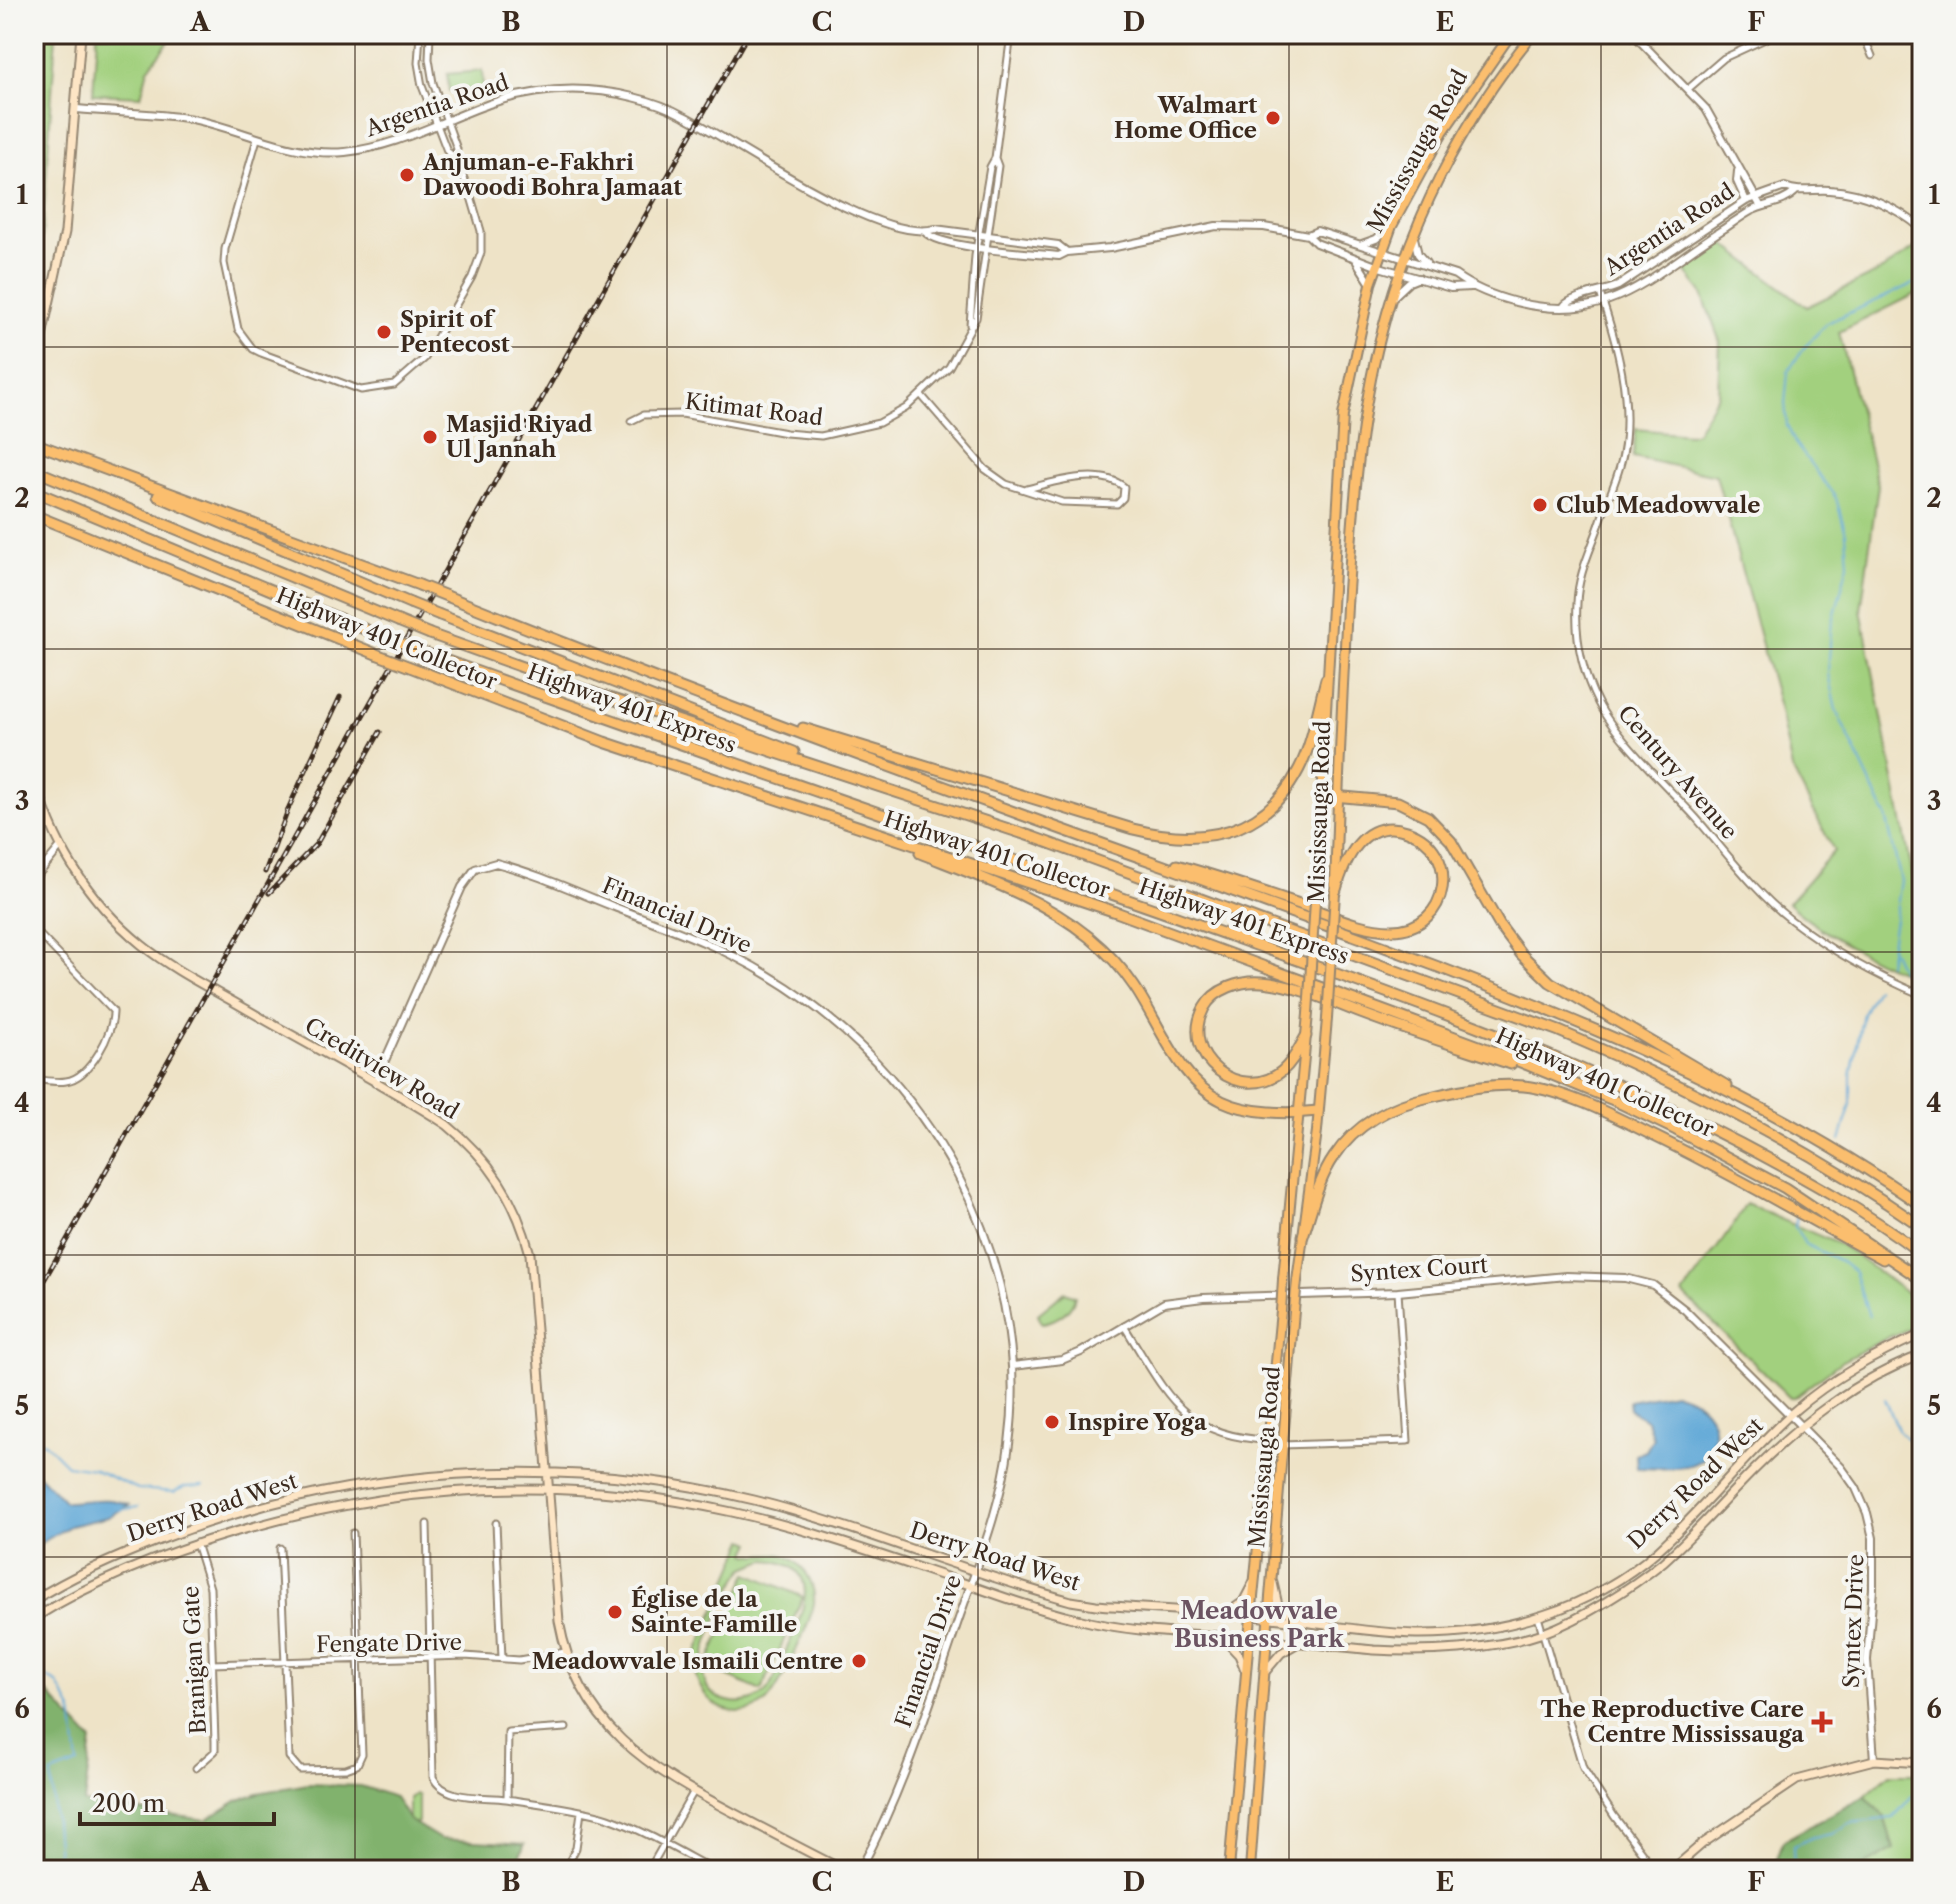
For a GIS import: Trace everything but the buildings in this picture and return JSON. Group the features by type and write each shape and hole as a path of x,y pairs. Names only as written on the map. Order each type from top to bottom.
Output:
{"highway":[{"name":"Highway 401 Collector","path":"34,443 419,585 641,675 1289,911 1537,1005 1673,1064 1781,1119 1827,1144 1922,1206"},
{"path":"60,454 410,603 883,786"},
{"name":"Highway 401 Express","path":"34,470 430,634 603,696 883,786 1158,882 1559,1031 1629,1061 1800,1149 1878,1196 1922,1227"},
{"name":"Highway 401 Express","path":"34,491 420,651 702,754 922,827 1360,982 1531,1046 1675,1110 1803,1177 1922,1254"},
{"name":"Highway 401 Collector","path":"34,515 376,654 604,742 1116,912 1501,1054 1676,1130 1785,1188 1920,1279"},
{"path":"641,675 858,746 1133,829 1180,838 1212,835 1232,829 1260,815 1283,793 1305,754 1326,679"},
{"path":"1323,795 1398,802 1428,817 1451,841 1500,926 1521,954 1550,982 1692,1063 1781,1119"},
{"path":"831,818 985,878 1088,936 1119,967 1181,1064 1200,1086 1223,1101 1245,1107 1299,1113 1318,1111"},
{"path":"1097,842 1226,879 1373,928 1395,930 1417,925 1433,912 1441,895 1444,873 1435,851 1421,837 1403,829 1383,829 1366,836 1354,846 1343,865 1335,893"},
{"path":"1306,1036 1282,1071 1267,1080 1248,1084 1229,1079 1213,1068 1203,1054 1198,1034 1204,1007 1218,991 1241,983 1262,982 1579,1086"},
{"path":"1303,1236 1319,1186 1333,1158 1348,1138 1366,1123 1388,1109 1413,1100 1477,1087 1528,1086 1613,1115 1705,1160 1920,1279"}],"main road":[{"path":"34,393 39,350 65,232 81,34"},
{"name":"Mississauga Road","path":"1229,1870 1308,1014 1343,415 1371,284 1392,226 1443,132 1511,34"},
{"name":"Mississauga Road","path":"1250,1870 1294,1311 1327,1019 1349,580 1357,474 1368,389 1391,299 1414,234 1472,115 1533,34"},
{"name":"Creditview Road","path":"34,773 44,810 85,885 144,947 427,1112 464,1139 499,1179 518,1214 533,1274 557,1606 565,1652 586,1697 615,1736 642,1760 844,1870"},
{"name":"Derry Road West","path":"34,1600 85,1572 144,1546 294,1497 402,1478 547,1472 662,1482 752,1500 816,1517 1071,1601 1269,1617 1414,1634 1460,1632 1538,1617 1574,1604 1608,1586 1655,1553 1790,1415 1848,1371 1922,1334"},
{"name":"Derry Road West","path":"34,1618 104,1580 196,1543 279,1519 405,1495 451,1490 548,1488 639,1496 733,1512 863,1549 1039,1609 1091,1622 1184,1634 1416,1652 1454,1649 1543,1633 1614,1596 1662,1562 1801,1426 1842,1395 1892,1366 1922,1355"},
{"path":"1272,1570 1278,1605 1300,1621"},
{"path":"1225,1613 1243,1602 1255,1579"},
{"path":"1222,1636 1239,1655 1247,1673"},
{"path":"1265,1672 1281,1653 1300,1642"},
{"path":"1672,1870 1702,1844 1797,1780 1874,1760 1922,1763"}],"street":[{"path":"257,139 225,249 224,263 238,329 253,349 261,353 361,390 394,385 425,358 472,277 481,253 481,231 469,190 455,158 447,151 419,71 420,34"},
{"path":"430,34 430,70 457,149 455,158"},
{"name":"Kitimat Road","path":"970,325 977,247 990,167 995,158 1011,34"},
{"path":"1625,34 1636,36 1714,120 1738,171 1745,177 1761,207"},
{"path":"1688,89 1724,58 1776,34"},
{"path":"1863,34 1872,56"},
{"name":"Argentia Road","path":"77,109 193,119 257,139 318,152 344,152 378,147 490,104 523,95 589,90 631,96 683,115 802,184 876,222 925,232 935,229 1058,245 1067,252"},
{"name":"Kitimat Road","path":"631,421 643,415 682,414 786,433 821,436 879,423 906,408 949,367 977,311 998,166 995,158"},
{"path":"1738,171 1737,181 1751,211"},
{"name":"Argentia Road","path":"1564,306 1569,300 1600,293 1625,282 1746,201 1785,187 1795,192 1821,190 1855,193 1889,207 1922,229"},
{"name":"Argentia Road","path":"925,232 931,238 977,247 1059,256 1067,252 1110,248 1216,226 1264,227 1308,235 1317,231 1455,275 1471,287 1522,303 1564,306 1571,310 1604,304 1641,286 1751,211 1787,200 1795,192"},
{"path":"1362,244 1376,239 1392,226"},
{"path":"1414,234 1414,245 1428,266"},
{"name":"Argentia Road","path":"1308,235 1316,243 1376,266 1451,288 1471,287"},
{"path":"1355,259 1371,284"},
{"path":"1391,299 1409,282 1419,278"},
{"name":"Century Avenue","path":"1600,293 1620,364 1626,411 1623,453 1601,522 1583,563 1577,601 1578,642 1589,684 1617,731 1789,918 1861,965 1922,995"},
{"path":"922,396 985,469 1006,484 1062,502 1117,504 1123,498 1124,487 1106,478 1069,478 1027,489"},
{"path":"34,879 61,846"},
{"name":"Financial Drive","path":"375,1083 462,887 471,873 484,864 496,863 707,943 769,975 819,1010 866,1051 917,1111 953,1168 989,1244 1006,1308 1013,1366 1010,1443 1003,1480 975,1570 902,1785 860,1870"},
{"path":"34,1079 66,1082 82,1076 114,1023 113,1011 37,932"},
{"name":"Syntex Court","path":"1013,1366 1062,1360 1092,1347 1164,1303 1203,1298 1398,1292 1566,1276 1625,1278 1653,1285 1685,1310 1790,1415"},
{"path":"1282,1445 1408,1441 1398,1292"},
{"path":"1124,1325 1165,1390 1196,1421 1225,1436 1268,1440"},
{"name":"Syntex Drive","path":"1790,1415 1841,1467 1856,1488 1867,1513 1873,1538 1873,1589 1867,1660 1874,1760"},
{"path":"496,1523 502,1658"},
{"path":"427,1524 433,1777 436,1783 442,1790 452,1793 507,1799 607,1817 714,1870"},
{"path":"280,1548 289,1757 300,1770 346,1769 357,1765 362,1754 353,1533"},
{"name":"Branigan Gate","path":"196,1543 210,1588 215,1751 196,1768"},
{"path":"1538,1617 1583,1768 1618,1822 1655,1870"},
{"name":"Fengate Drive","path":"212,1664 538,1658 565,1652"},
{"path":"507,1799 508,1732 566,1728"},
{"path":"649,1870 694,1791"},
{"path":"565,1870 576,1848 581,1812"}],"green space":[{"path":"34,34 56,34 34,354"},
{"path":"97,34 174,34 148,69 141,96 93,94"},
{"path":"482,71 483,89 449,92 447,74"},
{"path":"1723,243 1807,307 1882,270 1919,245 1922,249 1922,291 1839,332 1878,485 1861,610 1922,923 1922,979 1852,947 1788,903 1834,851 1792,769 1780,711 1716,475 1633,457 1636,429 1696,432 1718,395 1720,342 1701,291 1685,271"},
{"path":"1746,1204 1841,1245 1922,1304 1922,1325 1891,1336 1842,1361 1790,1398 1683,1294"},
{"path":"1065,1292 1075,1296 1071,1306 1058,1318 1042,1323 1038,1314"},
{"path":"745,1540 752,1543 747,1553 786,1556 803,1569 813,1589 812,1612 785,1672 765,1703 739,1712 716,1705 700,1685 694,1659","holes":["765,1560 784,1563 803,1580 805,1592 799,1620 773,1682 763,1695 746,1702 732,1702 714,1695 705,1683 703,1666 706,1648 737,1578 745,1568"]},
{"path":"748,1573 803,1597 761,1691 706,1667"},
{"path":"34,1678 92,1741 84,1803 206,1820 237,1801 258,1793 308,1784 361,1786 395,1797 409,1820 440,1839 525,1844 513,1870 34,1870"},
{"path":"1890,1774 1922,1774 1922,1870 1857,1870 1894,1849 1884,1816 1865,1796"},
{"path":"415,1794 418,1796 418,1822 413,1824 409,1820 409,1798"},
{"path":"1865,1796 1884,1816 1894,1849 1857,1870 1777,1870 1775,1865 1783,1841"}],"water":[{"path":"1674,1393 1700,1404 1711,1419 1714,1436 1708,1453 1699,1462 1682,1467 1637,1468 1636,1455 1646,1451 1653,1438 1647,1421 1630,1410 1629,1401"},
{"path":"34,1470 65,1502 105,1500 129,1505 108,1517 70,1526 34,1547"}],"waterway":[{"path":"1888,964 1901,881 1886,816 1836,710 1828,674 1831,629 1848,564 1846,534 1836,498 1795,443 1787,426 1785,403 1788,372 1802,350 1827,323 1922,280"},
{"path":"1892,951 1901,971"},
{"path":"1840,1140 1851,1104 1851,1076 1863,1013 1876,988"},
{"path":"1797,1216 1795,1227 1805,1244 1840,1261 1854,1272 1869,1316"},
{"path":"1885,1399 1899,1432 1922,1449"},
{"path":"34,1440 45,1443 67,1465 93,1469 138,1489 174,1492 184,1487 203,1486"},
{"path":"119,1510 138,1507"},
{"path":"34,1671 57,1683 72,1710 78,1764 51,1774 59,1870"},
{"path":"1794,1870 1793,1846 1813,1837 1832,1834 1850,1823 1893,1818 1912,1796"}],"railway":[{"path":"34,1298 748,34"},
{"path":"265,872 289,807 340,697"},
{"path":"269,893 317,843 380,732"}],"place":[{"name":"Walmart Home Office","path":"1273,118"},
{"name":"Anjuman-e-Fakhri Dawoodi Bohra Jamaat","path":"407,175"},
{"name":"Spirit of Pentecost","path":"384,332"},
{"name":"Masjid Riyad Ul Jannah","path":"430,437"},
{"name":"Club Meadowvale","path":"1540,505"},
{"name":"Inspire Yoga","path":"1052,1422"},
{"name":"Église de la Sainte-Famille","path":"615,1612"},
{"name":"Meadowvale Ismaili Centre","path":"859,1661"},
{"name":"The Reproductive Care Centre Mississauga","path":"1822,1722"}],"district":[{"name":"Meadowvale Business Park","path":"1259,1625"}]}
